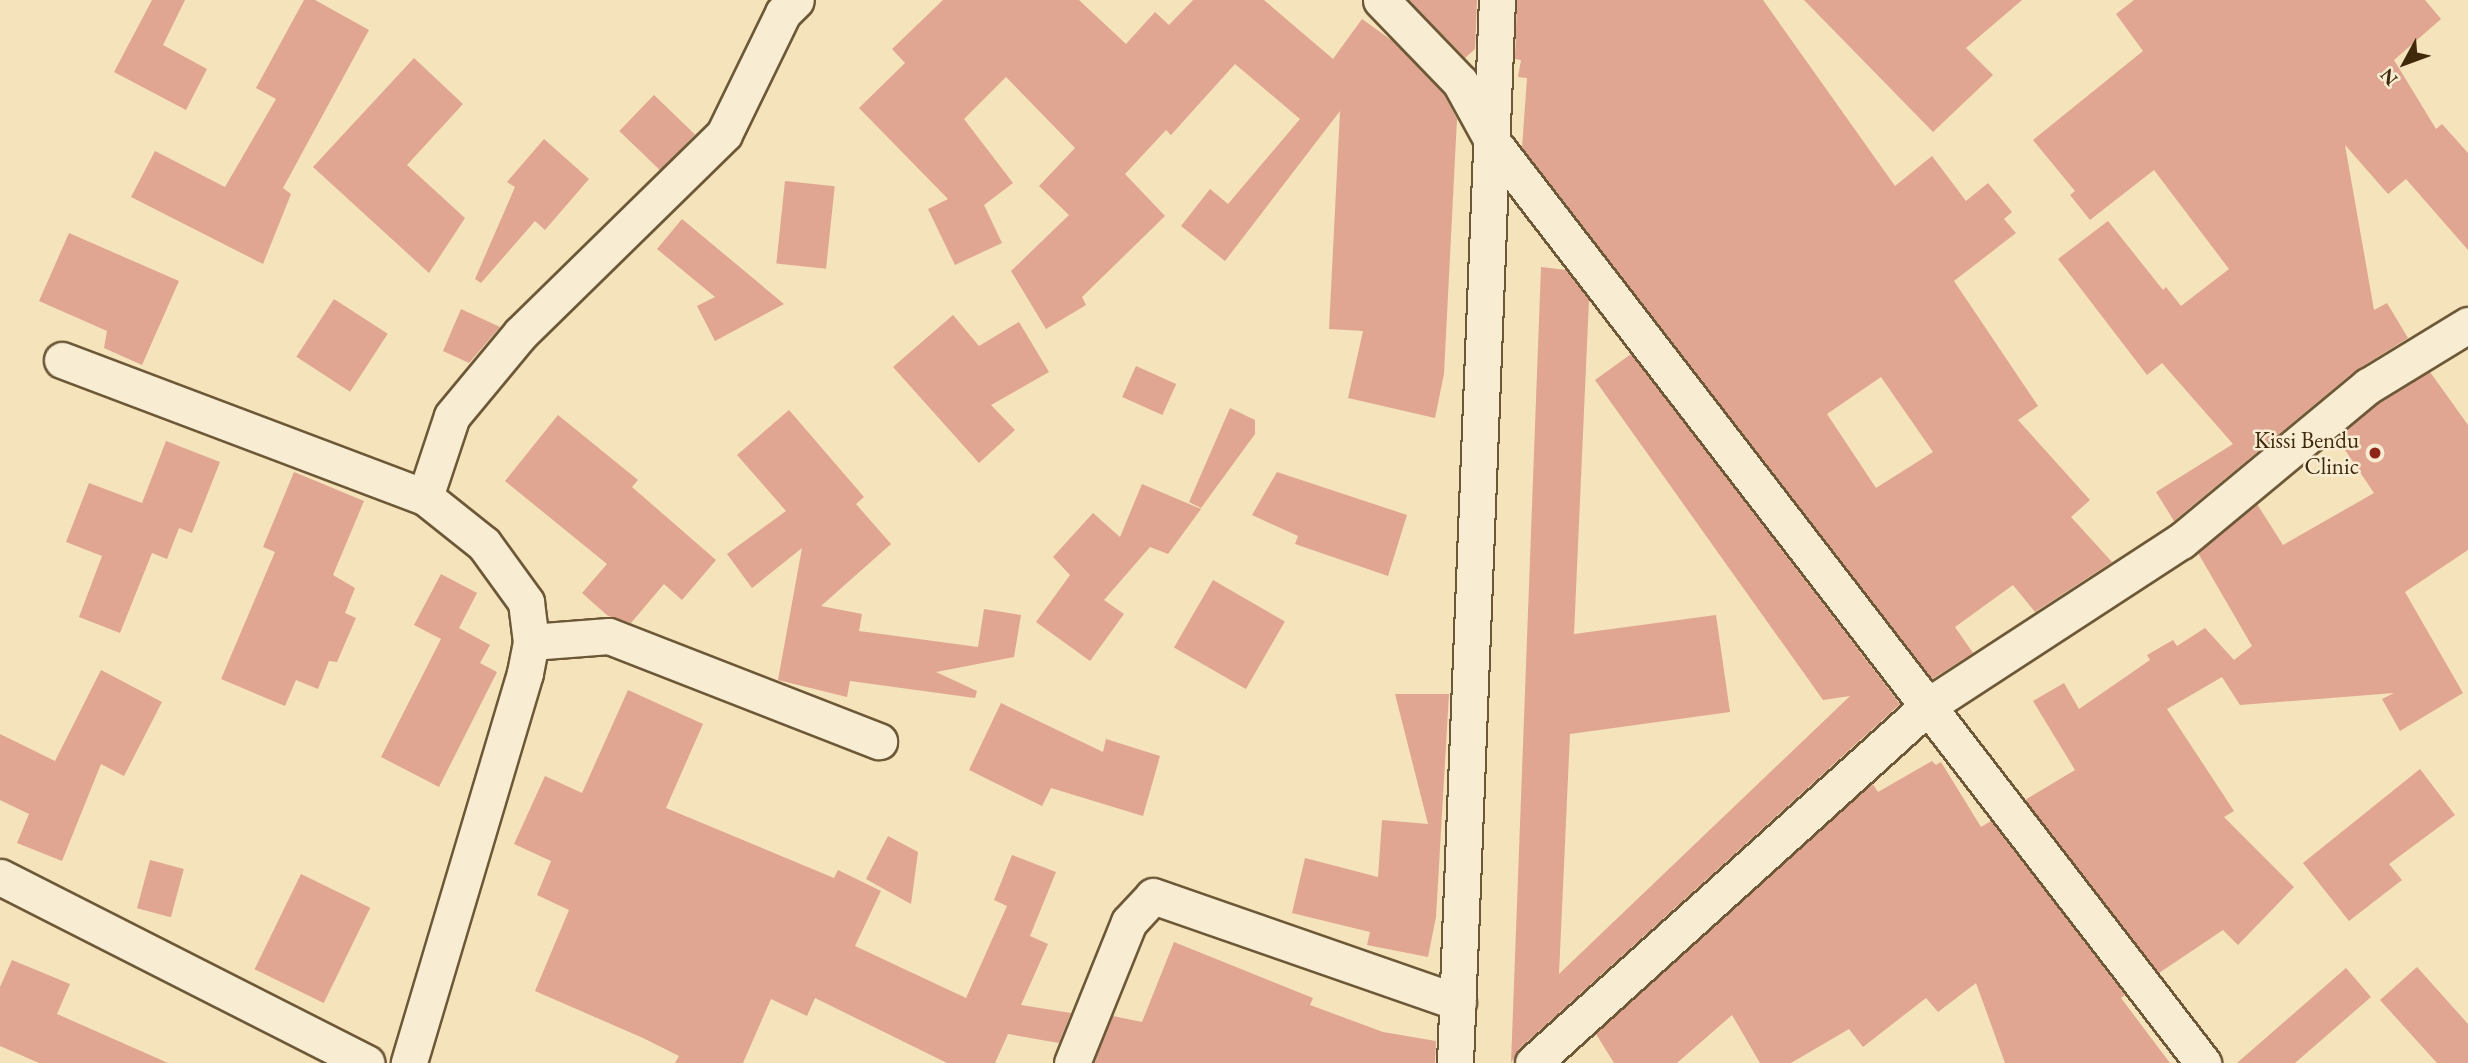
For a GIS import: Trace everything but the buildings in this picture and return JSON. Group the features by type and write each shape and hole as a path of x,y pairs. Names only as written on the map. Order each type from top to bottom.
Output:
{"street":[{"path":"425,498 452,416 521,333 724,134 782,13 796,0"},
{"path":"1381,0 1460,82 1494,144 2203,1063"},
{"path":"1455,1063 1494,144 1497,0"},
{"path":"1533,1063 1929,705 2181,541 2368,386 2468,325"},
{"path":"62,360 425,498 484,544 526,602 531,642 409,1063"},
{"path":"531,642 609,636 879,741"},
{"path":"0,877 367,1063"},
{"path":"1072,1063 1129,922 1153,896 1458,1002"}],"place":[{"name":"Kissi Bendu Clinic","path":"2375,453"}]}
